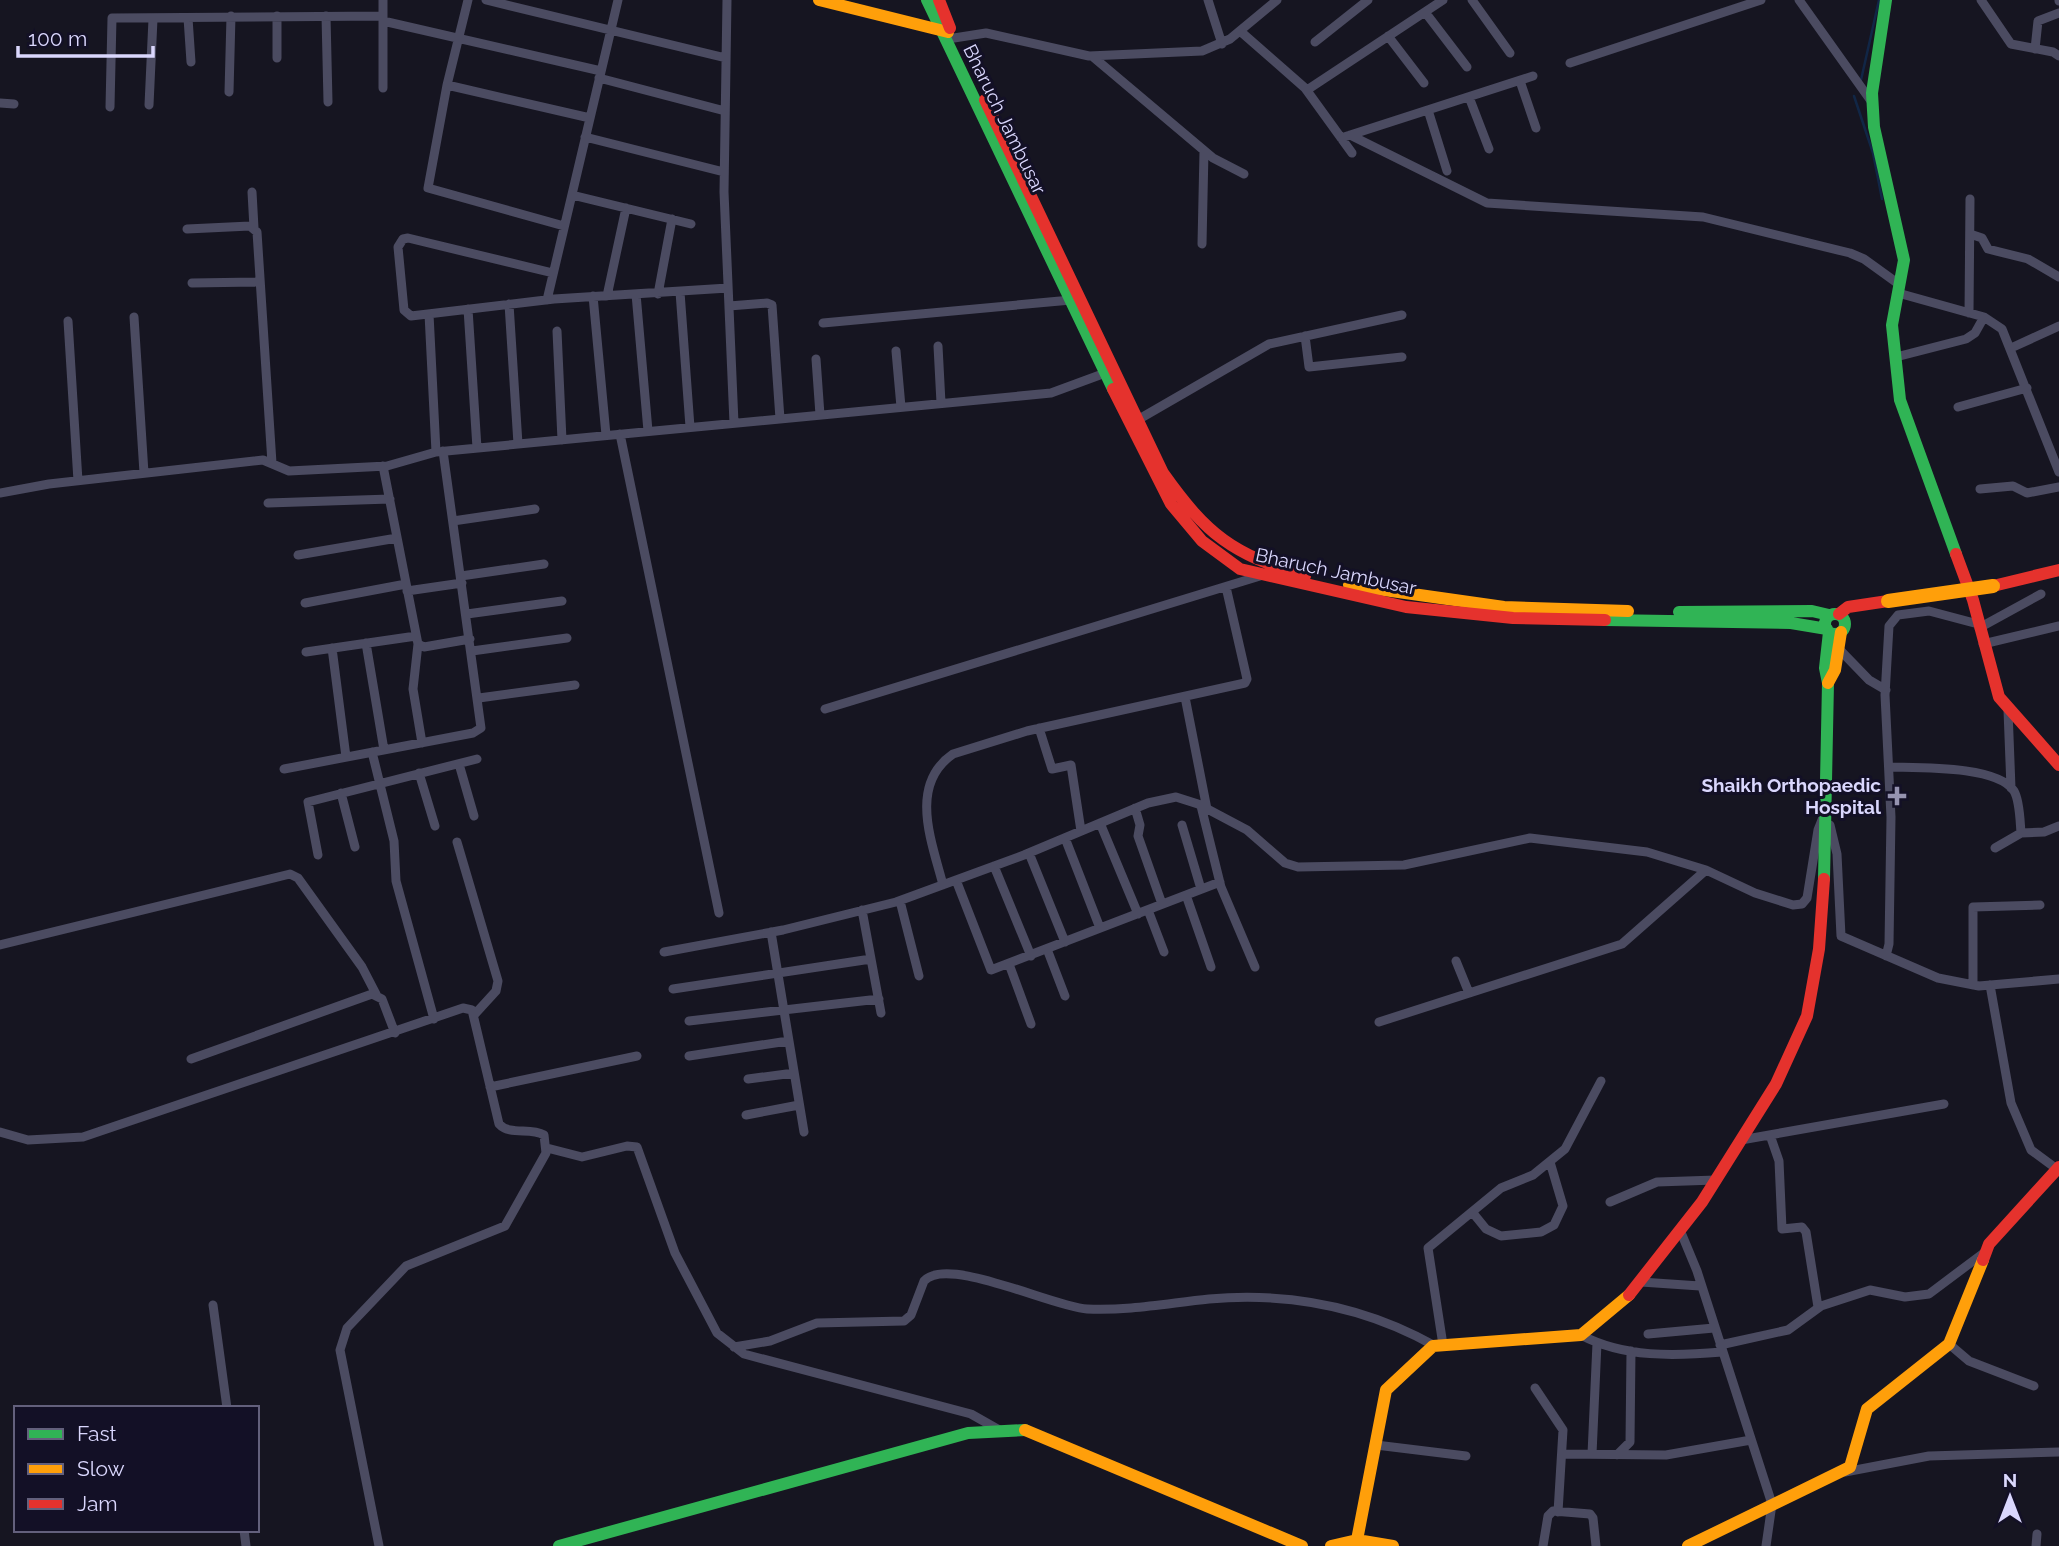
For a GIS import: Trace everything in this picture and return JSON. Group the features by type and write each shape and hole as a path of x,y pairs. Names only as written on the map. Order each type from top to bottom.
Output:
{"main road":[{"path":"819,0 949,33"},
{"name":"Bharuch Jambusar","path":"927,0 949,33"},
{"name":"Bharuch Jambusar","path":"939,0 949,33 1135,422 1163,473 1191,514 1246,565 1262,576 1406,607 1513,618 1835,625"},
{"path":"1886,0 1872,104 1874,127 1904,260 1892,325 1900,400 1973,600 1992,680 2008,710 2059,765"},
{"name":"Bharuch Jambusar","path":"1014,172 1071,300 1111,371"},
{"name":"Bharuch Jambusar","path":"1246,565 1360,588 1504,607 1658,612 1812,611 1835,625"},
{"path":"1835,625 1884,602 1993,586 2059,569"},
{"path":"1828,683 1835,672 1839,649 1835,625"},
{"path":"1357,1543 1386,1390 1439,1345 1581,1335 1642,1282 1716,1180 1776,1084 1807,1017 1819,949 1826,859 1828,683 1825,668 1835,625"},
{"path":"1690,1546 1772,1504 1844,1472 1854,1460 1867,1409 1949,1344 1989,1244 2058,1168"},
{"path":"559,1546 968,1433 1025,1430 1302,1546"},
{"path":"1337,1545 1357,1543 1393,1546"}],"street":[{"path":"383,0 383,88"},
{"path":"468,0 447,85 428,184 430,190 564,226"},
{"path":"486,0 726,58"},
{"path":"547,300 618,0"},
{"path":"727,0 724,172 734,423"},
{"path":"1208,0 1222,44"},
{"path":"949,33 986,33 1092,56 1202,51 1222,44 1277,0"},
{"path":"1315,43 1367,0"},
{"path":"1307,90 1443,0"},
{"path":"1472,0 1510,53"},
{"path":"1570,63 1761,0"},
{"path":"1799,0 1872,104"},
{"path":"1981,0 2011,44 2053,52 2059,57"},
{"path":"1425,12 1467,67"},
{"path":"2035,49 2038,21 2059,13"},
{"path":"229,92 232,16"},
{"path":"277,16 277,58"},
{"path":"326,16 328,102"},
{"path":"110,107 111,19 326,16 383,18 600,74 725,111"},
{"path":"188,18 191,62"},
{"path":"149,105 153,19"},
{"path":"1240,31 1307,90 1346,137 1352,153"},
{"path":"1388,36 1424,83"},
{"path":"1092,56 1216,161 1244,174"},
{"path":"1346,137 1533,76"},
{"path":"1520,81 1536,128"},
{"path":"447,85 590,118"},
{"path":"1469,97 1489,149"},
{"path":"0,103 13,104"},
{"path":"1428,110 1447,171"},
{"path":"585,137 724,172"},
{"path":"1346,137 1487,203 1703,217 1857,256 1899,289 1984,317 2002,329 2059,472"},
{"path":"1202,244 1204,151"},
{"path":"252,192 261,282 272,463"},
{"path":"572,195 691,224"},
{"path":"1969,313 1970,199"},
{"path":"607,296 626,208"},
{"path":"658,293 672,219"},
{"path":"187,229 254,228"},
{"path":"1970,234 1982,238 1988,249 2028,259 2059,277"},
{"path":"553,274 403,239 398,247 405,313 411,316 547,300 729,288"},
{"path":"192,283 261,282"},
{"path":"680,292 690,427"},
{"path":"636,294 648,431"},
{"path":"593,296 606,435"},
{"path":"822,323 1071,300"},
{"path":"509,304 518,444"},
{"path":"729,306 772,305 780,419"},
{"path":"468,309 477,448"},
{"path":"284,769 477,731 482,723 453,521 439,452 429,314"},
{"path":"1135,422 1264,346 1402,315"},
{"path":"134,317 144,473"},
{"path":"1896,357 1972,336 1984,317"},
{"path":"68,321 78,481"},
{"path":"2011,348 2059,326"},
{"path":"557,331 562,440"},
{"path":"2049,331 2059,335"},
{"path":"1305,336 1309,367 1402,357"},
{"path":"937,346 942,403"},
{"path":"896,351 901,407"},
{"path":"816,359 820,415"},
{"path":"0,493 78,481 263,460 289,471 383,466 439,452 1059,392 1111,371"},
{"path":"1958,407 2027,388"},
{"path":"620,434 719,913"},
{"path":"383,466 417,640 413,690 422,743"},
{"path":"1980,489 2013,486 2028,493 2059,487"},
{"path":"268,503 390,499"},
{"path":"453,521 535,509"},
{"path":"298,555 397,538"},
{"path":"305,603 462,580 544,564"},
{"path":"825,709 1262,576"},
{"path":"943,885 926,803 929,783 935,770 953,754 1039,728 1247,682 1227,587"},
{"path":"1886,956 1889,944 1886,690 1889,626 1894,617 1929,611 1979,626 2041,594"},
{"path":"467,614 562,601"},
{"path":"1983,644 2059,626"},
{"path":"472,651 567,638"},
{"path":"306,652 366,643 417,640 424,647 470,639"},
{"path":"366,643 384,750"},
{"path":"332,648 346,757"},
{"path":"1839,649 1869,680 1886,690"},
{"path":"479,698 575,685"},
{"path":"1185,697 1220,882 1255,967"},
{"path":"2008,710 2011,788 2015,795 2021,833"},
{"path":"1039,728 1052,769 1071,765 1081,831"},
{"path":"372,752 394,841 396,881 434,1019"},
{"path":"318,855 307,804 379,782 477,759"},
{"path":"459,764 474,816"},
{"path":"1889,767 1962,769 2011,788"},
{"path":"419,773 435,826"},
{"path":"341,793 355,847"},
{"path":"664,952 771,932 900,901 1029,853 1153,801 1176,797 1204,807 1247,830 1285,863 1298,867 1404,866 1527,838 1643,852 1793,905 1802,904 1807,898 1818,830 1826,810"},
{"path":"1135,808 1140,825 1138,834 1163,904"},
{"path":"1826,810 1837,855 1840,934 1938,978 1973,985 2059,979"},
{"path":"1100,823 1164,952"},
{"path":"1182,825 1201,889"},
{"path":"1995,848 2021,833 2044,832 2059,826"},
{"path":"1066,838 1100,929"},
{"path":"457,842 498,981 496,991 475,1014"},
{"path":"1029,853 1065,942"},
{"path":"994,866 1031,956"},
{"path":"1379,1022 1625,943 1703,873"},
{"path":"0,945 290,874 298,878 362,967 376,994 382,999 395,1033"},
{"path":"956,880 987,967 993,970 1220,882"},
{"path":"1186,895 1211,967"},
{"path":"900,901 919,976"},
{"path":"1973,985 1973,907 2040,905"},
{"path":"862,910 881,1013"},
{"path":"771,932 803,1132"},
{"path":"1047,949 1065,996"},
{"path":"673,989 871,959"},
{"path":"1456,961 1469,993"},
{"path":"1009,964 1031,1024"},
{"path":"1990,985 2011,1103 2031,1150 2058,1168"},
{"path":"191,1059 376,994"},
{"path":"689,1021 879,999"},
{"path":"0,1132 28,1140 83,1137 463,1008 475,1014"},
{"path":"379,1546 340,1350 342,1334 406,1266 505,1226 547,1148 544,1135 539,1132 503,1128 497,1119 475,1014"},
{"path":"689,1056 788,1041"},
{"path":"490,1087 636,1056"},
{"path":"748,1079 794,1073"},
{"path":"1439,1345 1428,1248 1474,1213 1501,1188 1530,1176 1570,1143 1601,1081"},
{"path":"1741,1140 1944,1104"},
{"path":"746,1115 799,1105"},
{"path":"1770,1135 1779,1161 1782,1229 1802,1227 1806,1232 1818,1307"},
{"path":"547,1148 582,1157 627,1146 640,1150 675,1253 717,1333 748,1356 971,1414 1001,1431"},
{"path":"1474,1213 1486,1230 1501,1236 1541,1232 1554,1225 1563,1206 1550,1161"},
{"path":"1610,1202 1657,1182 1716,1180"},
{"path":"1680,1230 1772,1504 1766,1546"},
{"path":"1581,1335 1611,1349 1631,1351 1675,1355 1721,1348 1788,1329 1818,1307 1870,1290 1905,1297 1929,1294 1986,1251"},
{"path":"734,1347 770,1341 817,1323 905,1321 911,1315 923,1281 938,1273 1007,1286 1087,1309 1161,1306 1217,1299 1321,1302 1396,1325 1439,1345"},
{"path":"1642,1282 1700,1286"},
{"path":"213,1306 227,1406"},
{"path":"1647,1334 1714,1328"},
{"path":"1592,1454 1597,1343"},
{"path":"1949,1344 1973,1363 2034,1386"},
{"path":"1617,1455 1630,1442 1631,1351"},
{"path":"1535,1388 1562,1426 1558,1512"},
{"path":"1562,1454 1666,1455 1751,1440"},
{"path":"1376,1446 1466,1456"},
{"path":"1844,1472 1929,1456 2059,1452"},
{"path":"1543,1546 1549,1514 1558,1512 1590,1514 1593,1518 1596,1546"},
{"path":"2036,1546 2037,1534"}],"waterway":[{"path":"1861,80 1879,0"},
{"path":"1854,96 1873,153 1882,199"}],"traffic: fast":[{"path":"927,0 1113,389"},
{"path":"1886,0 1872,93 1874,127 1904,260 1892,325 1900,400 1956,554"},
{"path":"1679,612 1812,611 1829,615"},
{"path":"1835,614 1842,617 1845,624 1842,631 1835,634 1828,631 1825,624 1828,617 1835,614"},
{"path":"1605,620 1791,623 1827,629"},
{"path":"1824,879 1828,683 1825,668 1829,632"},
{"path":"559,1546 968,1433 1025,1430"}],"traffic: slow":[{"path":"819,0 948,32"},
{"path":"1349,585 1504,607 1628,611"},
{"path":"1888,601 1993,586"},
{"path":"1828,683 1835,670 1841,632"},
{"path":"1688,1546 1850,1467 1867,1409 1949,1344 1983,1260"},
{"path":"1331,1546 1357,1540 1386,1390 1433,1346 1581,1335 1629,1295"},
{"path":"1025,1430 1302,1546"},
{"path":"1357,1546 1357,1540 1393,1546"}],"traffic: jam":[{"path":"939,0 950,28"},
{"path":"985,100 1163,473 1193,512 1223,540 1258,559 1305,576"},
{"path":"1113,389 1171,504 1202,541 1240,569 1406,607 1513,618 1605,620"},
{"path":"1956,554 1973,600 1999,697 2059,765"},
{"path":"1993,586 2059,570"},
{"path":"1839,614 1848,607 1888,601"},
{"path":"1629,1295 1702,1202 1776,1084 1807,1016 1819,949 1824,879"},
{"path":"1983,1260 1989,1244 2059,1167"}],"place":[{"name":"Shaikh Orthopaedic Hospital","path":"1897,796"}]}
